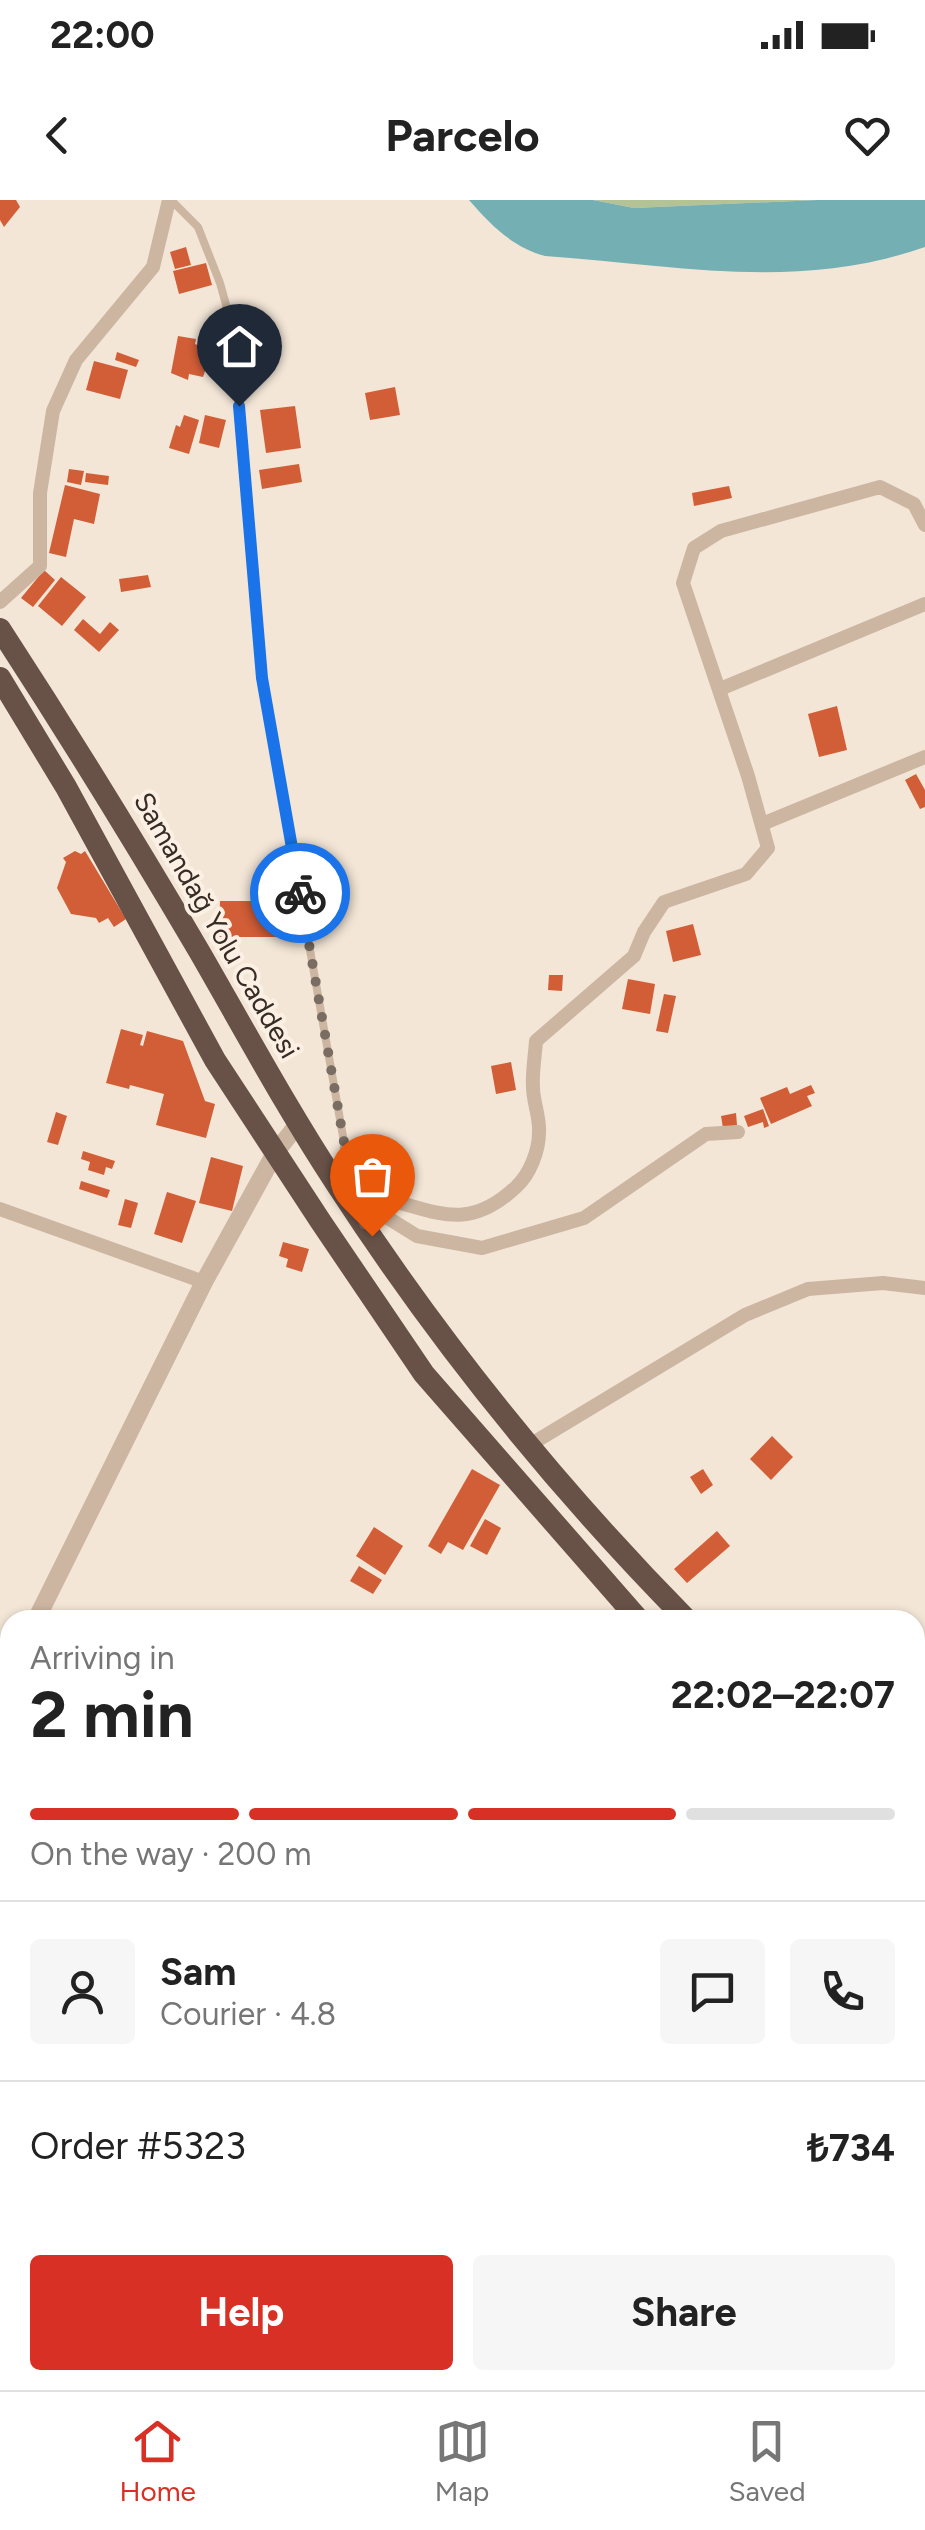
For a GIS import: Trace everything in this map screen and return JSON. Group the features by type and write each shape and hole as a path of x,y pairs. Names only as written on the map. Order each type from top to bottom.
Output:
{"highway":[{"name":"Samandağ Yolu Caddesi","path":"0,629 95,776 343,1194 476,1384 677,1610"},
{"path":"0,678 66,787 215,1060 424,1374 630,1610"}],"street":[{"path":"0,602 40,566 40,494 53,412 76,360 153,268 170,200"},
{"path":"343,1194 378,1197 431,1214 459,1217 483,1212 501,1201 521,1182 534,1160 540,1133 532,1087 536,1041 634,956 664,902 746,874 768,848 683,583 694,548 721,532 880,487 914,504 925,525"},
{"path":"720,690 925,604"},
{"path":"762,824 925,757"},
{"path":"41,1610 204,1282 275,1153 298,1124"},
{"path":"378,1197 388,1218 417,1236 482,1248 584,1218 706,1134 738,1132"},
{"path":"0,1209 204,1282"},
{"path":"528,1446 746,1314 808,1288 883,1283 925,1288"}],"lane":[{"path":"170,200 198,227 235,337 262,678 344,1142 343,1194"}],"green space":[{"path":"593,200 818,200 634,208"}],"water":[{"path":"469,200 593,200 634,208 925,200 925,247 877,261 783,272 689,269 545,256 512,241"}],"building":[{"path":"0,200 16,200 20,207 4,227 0,220"},
{"path":"186,247 191,265 175,269 170,252"},
{"path":"206,263 212,285 179,294 173,271"},
{"path":"178,336 196,339 195,344 212,351 203,377 189,374 188,380 171,373"},
{"path":"117,352 139,360 136,367 115,360"},
{"path":"94,361 128,370 120,399 86,390"},
{"path":"395,387 400,415 370,420 365,393"},
{"path":"295,406 301,448 266,453 260,410"},
{"path":"184,415 199,420 189,454 169,448 176,425 180,427"},
{"path":"205,415 226,420 219,448 199,443"},
{"path":"299,464 302,482 262,489 259,470"},
{"path":"69,469 84,471 81,485 67,482"},
{"path":"86,473 109,476 108,485 85,482"},
{"path":"65,485 100,494 94,524 74,519 66,557 49,553"},
{"path":"729,486 732,498 694,506 692,493"},
{"path":"44,570 55,580 33,607 21,598"},
{"path":"148,575 151,587 121,592 119,579"},
{"path":"61,577 86,597 62,626 38,606"},
{"path":"83,619 100,634 110,622 119,630 99,652 74,630"},
{"path":"837,706 847,750 819,757 808,714"},
{"path":"916,774 925,790 925,807 920,809 905,780"},
{"path":"75,851 85,851 126,919 114,927 108,918 99,923 96,918 71,914 57,888 66,862 63,858"},
{"path":"220,901 288,901 288,937 219,937"},
{"path":"693,924 701,955 673,962 666,931"},
{"path":"549,975 563,975 562,991 548,990"},
{"path":"628,979 655,984 650,1014 622,1009"},
{"path":"664,994 676,996 668,1033 656,1031"},
{"path":"121,1029 143,1035 143,1046 147,1031 183,1041 205,1101 215,1104 206,1138 156,1125 164,1094 106,1083"},
{"path":"511,1062 516,1090 496,1094 491,1066"},
{"path":"811,1085 815,1093 807,1096 812,1106 771,1124 760,1098 787,1087 790,1094"},
{"path":"763,1109 769,1126 764,1128 763,1122 748,1127 744,1116"},
{"path":"56,1112 67,1116 58,1145 47,1142"},
{"path":"736,1113 737,1125 723,1128 721,1116"},
{"path":"83,1151 115,1161 112,1169 106,1167 104,1175 88,1170 90,1162 81,1159"},
{"path":"211,1157 243,1166 232,1211 199,1203"},
{"path":"81,1181 110,1190 107,1198 79,1189"},
{"path":"167,1192 196,1201 182,1243 154,1234"},
{"path":"125,1199 138,1203 131,1228 118,1225"},
{"path":"283,1242 309,1249 302,1272 286,1267 288,1259 279,1256"},
{"path":"772,1436 793,1457 771,1480 750,1459"},
{"path":"472,1469 500,1485 463,1550 448,1542 441,1554 428,1546"},
{"path":"703,1469 713,1485 701,1494 690,1477"},
{"path":"485,1519 501,1528 487,1555 470,1546"},
{"path":"374,1527 403,1546 385,1575 356,1556"},
{"path":"717,1531 730,1546 687,1583 674,1569"},
{"path":"359,1566 382,1580 373,1594 350,1581"}],"way so far":[{"path":"300,893 344,1142 343,1194 372,1236"}],"route":[{"path":"239,406 262,678 300,893"}]}
